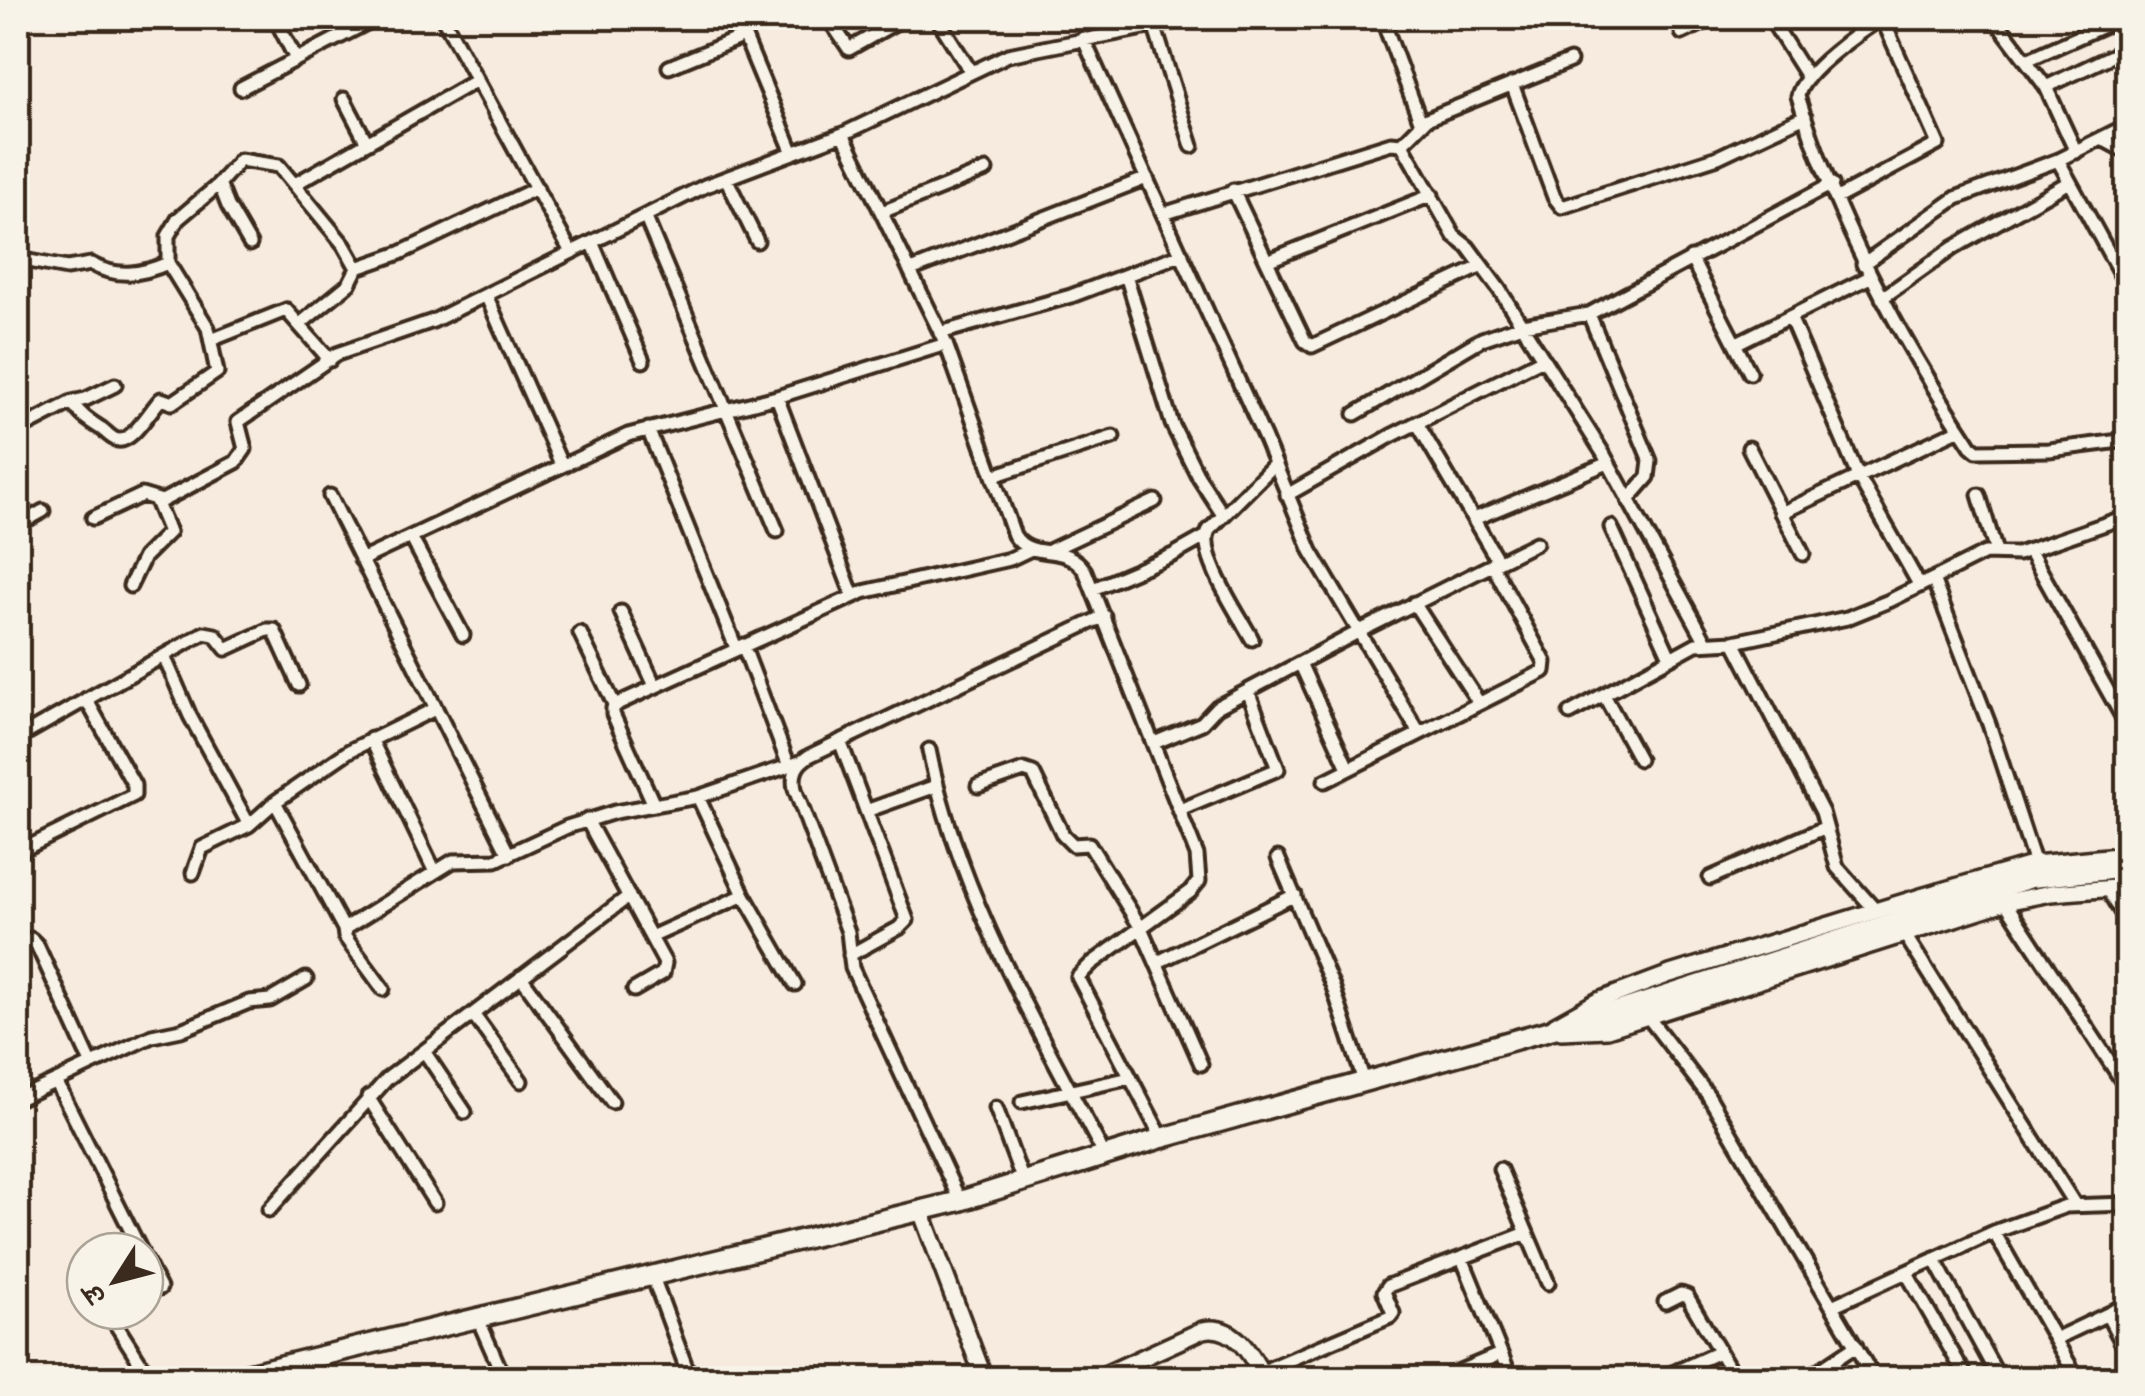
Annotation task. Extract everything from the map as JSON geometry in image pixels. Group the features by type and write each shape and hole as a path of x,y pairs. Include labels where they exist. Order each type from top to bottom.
{"main road":[{"path":"1548,1030 1577,1010 1670,974 1876,911 2035,864 2128,855"},
{"path":"230,1378 960,1201 1162,1138 1618,1011 2031,878 2128,868"},
{"path":"1548,1030 1596,1030 1648,1017 2005,902 2051,892 2128,887"},
{"path":"922,1210 984,1378"},
{"path":"1098,1378 1218,1326 1228,1330 1262,1375"}],"street":[{"path":"275,18 296,60"},
{"path":"241,88 376,18"},
{"path":"443,18 572,252"},
{"path":"738,18 793,153"},
{"path":"828,18 846,46 854,49 904,18"},
{"path":"936,18 971,72"},
{"path":"156,501 236,462 245,449 238,422 362,343 434,321 726,178 843,134 1008,55 1194,18"},
{"path":"1382,18 1421,123"},
{"path":"1682,33 1714,18"},
{"path":"1770,18 1808,78"},
{"path":"1837,198 1938,144 1882,18 1858,33 1798,90 1805,116 1832,184 1837,198 1863,264 1882,298 1971,446 1984,452 2050,450 2128,440"},
{"path":"1994,18 2046,88 2076,152"},
{"path":"2027,60 2120,18"},
{"path":"1154,25 1192,146"},
{"path":"669,67 744,36"},
{"path":"1083,38 1311,552 1419,733"},
{"path":"2046,88 2128,48"},
{"path":"1402,144 1421,123 1570,61"},
{"path":"294,184 477,80"},
{"path":"1512,84 1554,197 1562,207 1718,157 1805,116"},
{"path":"344,100 367,143"},
{"path":"1863,264 1956,198 2058,160 2128,125"},
{"path":"843,134 943,339 1014,535 1030,549 1069,554 1078,560 1093,590 1197,855 1199,881 1190,892 1090,964 1078,978 1162,1138"},
{"path":"2102,139 2128,153"},
{"path":"1163,214 1390,143 1402,144"},
{"path":"1402,144 1454,236 1482,266 1608,463 1706,642"},
{"path":"72,402 88,422 122,441 137,431 142,419 161,400 172,402 217,372 204,322 168,263 168,236 240,160 274,163 344,244 357,268"},
{"path":"2058,160 2128,288"},
{"path":"882,212 986,170"},
{"path":"726,178 757,240"},
{"path":"911,270 1147,178"},
{"path":"1882,298 1953,248 2069,182"},
{"path":"219,183 250,244"},
{"path":"1355,414 1467,347 1522,325 1589,314 1832,184"},
{"path":"300,324 348,284 357,268 400,253 537,188"},
{"path":"1233,190 1304,341 1312,346 1482,266"},
{"path":"1267,261 1432,194"},
{"path":"645,216 778,531"},
{"path":"592,242 643,361"},
{"path":"361,560 603,444 777,397 1182,254"},
{"path":"1690,258 1750,372"},
{"path":"18,265 29,261 67,268 91,264 108,273 132,274 168,263"},
{"path":"1126,275 1181,447 1223,515"},
{"path":"1735,344 1870,277"},
{"path":"486,295 561,464"},
{"path":"2128,307 2124,320 2128,342"},
{"path":"210,340 288,310 330,360"},
{"path":"1589,314 1650,461 1648,477 1628,500"},
{"path":"1790,317 1858,476 1920,586"},
{"path":"1287,495 1543,359"},
{"path":"18,430 115,385"},
{"path":"777,397 853,596"},
{"path":"1325,780 1545,668 1474,520 1417,424"},
{"path":"648,429 794,764 795,789 848,932 857,980 960,1201"},
{"path":"1781,514 1960,429"},
{"path":"992,476 1112,437"},
{"path":"1750,448 1803,554"},
{"path":"1474,520 1608,463"},
{"path":"1093,590 1205,537 1275,464"},
{"path":"94,518 142,495 156,501 169,532 144,557 130,586"},
{"path":"330,496 508,856"},
{"path":"1979,496 1996,552"},
{"path":"1048,552 1156,501"},
{"path":"18,526 43,511"},
{"path":"1570,713 1670,657 1706,642 1734,642 1847,618 1985,552 2010,555 2128,516"},
{"path":"1611,527 1670,657"},
{"path":"411,537 463,635"},
{"path":"1205,537 1209,559 1252,638"},
{"path":"1154,743 1202,723 1217,708 1248,691 1536,543"},
{"path":"615,706 853,596 1010,559 1030,549"},
{"path":"2029,550 2128,726"},
{"path":"1933,579 1989,724 2035,864"},
{"path":"1414,603 1479,704"},
{"path":"621,612 655,686"},
{"path":"344,930 453,861 487,862 508,856 567,826 698,797 794,764 1104,616"},
{"path":"18,738 204,633 215,635 226,649 271,629 300,685"},
{"path":"580,633 615,706 613,714 654,805"},
{"path":"1734,642 1816,799 1837,866 1876,911"},
{"path":"164,656 190,716 249,825"},
{"path":"1300,663 1348,768"},
{"path":"1180,810 1278,769 1248,691"},
{"path":"1604,694 1639,759"},
{"path":"18,852 134,795 134,785 86,699"},
{"path":"193,873 202,848 249,825 275,802 372,739 435,709"},
{"path":"372,739 434,870"},
{"path":"840,742 907,920 900,928 850,956"},
{"path":"929,750 936,786 986,923 1105,1156"},
{"path":"978,786 1024,770 1033,772 1063,835 1073,845 1088,844 1141,928 1201,1064"},
{"path":"866,811 936,786"},
{"path":"698,797 744,895 795,984"},
{"path":"275,802 344,930 344,937 383,989"},
{"path":"587,820 666,968 634,990"},
{"path":"1710,878 1826,827"},
{"path":"1278,858 1333,987 1364,1081"},
{"path":"2107,889 2128,923"},
{"path":"651,936 744,895"},
{"path":"1156,963 1295,895"},
{"path":"269,1210 359,1112 368,1097 630,896"},
{"path":"2005,902 2128,1090"},
{"path":"1904,935 2075,1206"},
{"path":"18,942 31,939 37,946 92,1063"},
{"path":"521,978 612,1102"},
{"path":"18,1099 152,1036 181,1030 249,1002 270,1000 306,979"},
{"path":"473,1014 521,1082"},
{"path":"1648,1017 1708,1095 1874,1378"},
{"path":"424,1051 465,1112"},
{"path":"1022,1102 1130,1078"},
{"path":"56,1081 131,1231"},
{"path":"368,1097 435,1203"},
{"path":"996,1108 1023,1181"},
{"path":"1500,1169 1548,1283"},
{"path":"1832,1306 1994,1232 2075,1206 2128,1204"},
{"path":"1994,1232 2077,1378"},
{"path":"1262,1375 1390,1318 1393,1314 1384,1296 1385,1288 1527,1233"},
{"path":"1462,1258 1511,1378"},
{"path":"1934,1259 1999,1378"},
{"path":"1906,1272 1967,1378"},
{"path":"653,1277 690,1378"},
{"path":"1665,1302 1681,1294 1687,1296 1734,1378"},
{"path":"2054,1339 2128,1302"},
{"path":"2112,1312 2109,1318 2128,1354"},
{"path":"478,1319 504,1378"},
{"path":"120,1331 150,1378"},
{"path":"1808,1378 1856,1346"},
{"path":"1662,1378 1719,1352"},
{"path":"1443,1378 1500,1354"}]}
